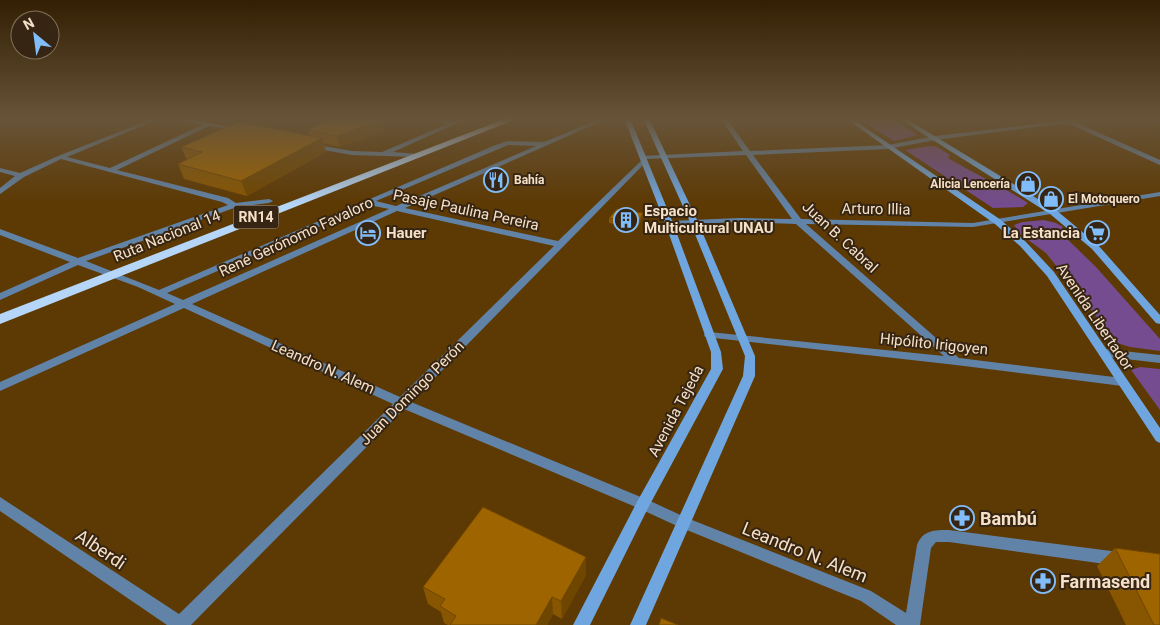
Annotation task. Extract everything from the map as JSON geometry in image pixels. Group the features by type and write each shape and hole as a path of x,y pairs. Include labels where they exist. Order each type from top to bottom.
{"highway":[{"name":"Ruta Nacional 14","path":"0,319 438,147"}],"main road":[{"name":"Avenida Tejeda","path":"581,625 643,504 698,408 717,369 716,352 669,223 638,147"},
{"path":"638,625 682,522 750,376 750,356 694,222 660,147"},
{"name":"Avenida Libertador","path":"890,147 998,222 1051,274 1160,438"},
{"path":"949,147 1053,212 1095,247 1160,321"}],"street":[{"path":"0,192 21,175 85,147"},
{"path":"111,170 160,147"},
{"path":"316,147 352,156 381,154 417,155"},
{"path":"381,154 396,147"},
{"path":"159,293 495,147"},
{"name":"René Gerónomo Favaloro","path":"0,387 536,147"},
{"name":"Juan B. Cabral","path":"745,147 797,220 956,360"},
{"path":"643,159 664,156 865,147"},
{"path":"1125,147 1160,163"},
{"path":"60,157 225,200 256,218"},
{"name":"Juan Domingo Perón","path":"181,625 643,159"},
{"path":"0,170 21,175"},
{"name":"Arturo Illia","path":"669,223 797,220 973,225 1160,194"},
{"path":"0,297 79,261 235,205 270,201"},
{"name":"Pasaje Paulina Pereira","path":"368,202 560,244"},
{"name":"Leandro N. Alem","path":"0,232 159,293 402,403 682,522 866,596 911,625"},
{"name":"Hipólito Irigoyen","path":"709,335 956,360 1122,382"},
{"path":"1104,353 1160,359"},
{"name":"Alberdi","path":"0,503 181,625"},
{"path":"911,625 924,545 932,536 949,536 1131,560"}],"shaded area":[{"path":"937,147 950,155 948,158 1028,203 1023,207 993,208 905,150"},
{"path":"1044,220 1063,227 1060,232 1096,267 1160,339 1160,351 1130,347 1117,343 1046,253 1020,234 1014,225 1022,222"},
{"path":"1140,367 1160,369 1160,410 1131,370"}],"building":[{"path":"182,147 305,147 241,181 178,164 202,152"},
{"path":"617,209 643,213 638,224 609,218"},
{"path":"483,507 586,557 561,601 552,597 536,625 450,625 456,616 440,606 445,599 423,587"},
{"path":"1115,548 1160,554 1160,625 1154,625"},
{"path":"661,618 678,625 659,625"}],"place":[{"name":"Bahía","path":"496,180"},
{"name":"Alicia Lencería","path":"1028,184"},
{"name":"El Motoquero","path":"1051,199"},
{"name":"Espacio Multicultural UNAU","path":"626,220"},
{"name":"Hauer","path":"368,233"},
{"name":"La Estancia","path":"1097,233"},
{"name":"Bambú","path":"962,518"},
{"name":"Farmasend","path":"1043,581"}]}
